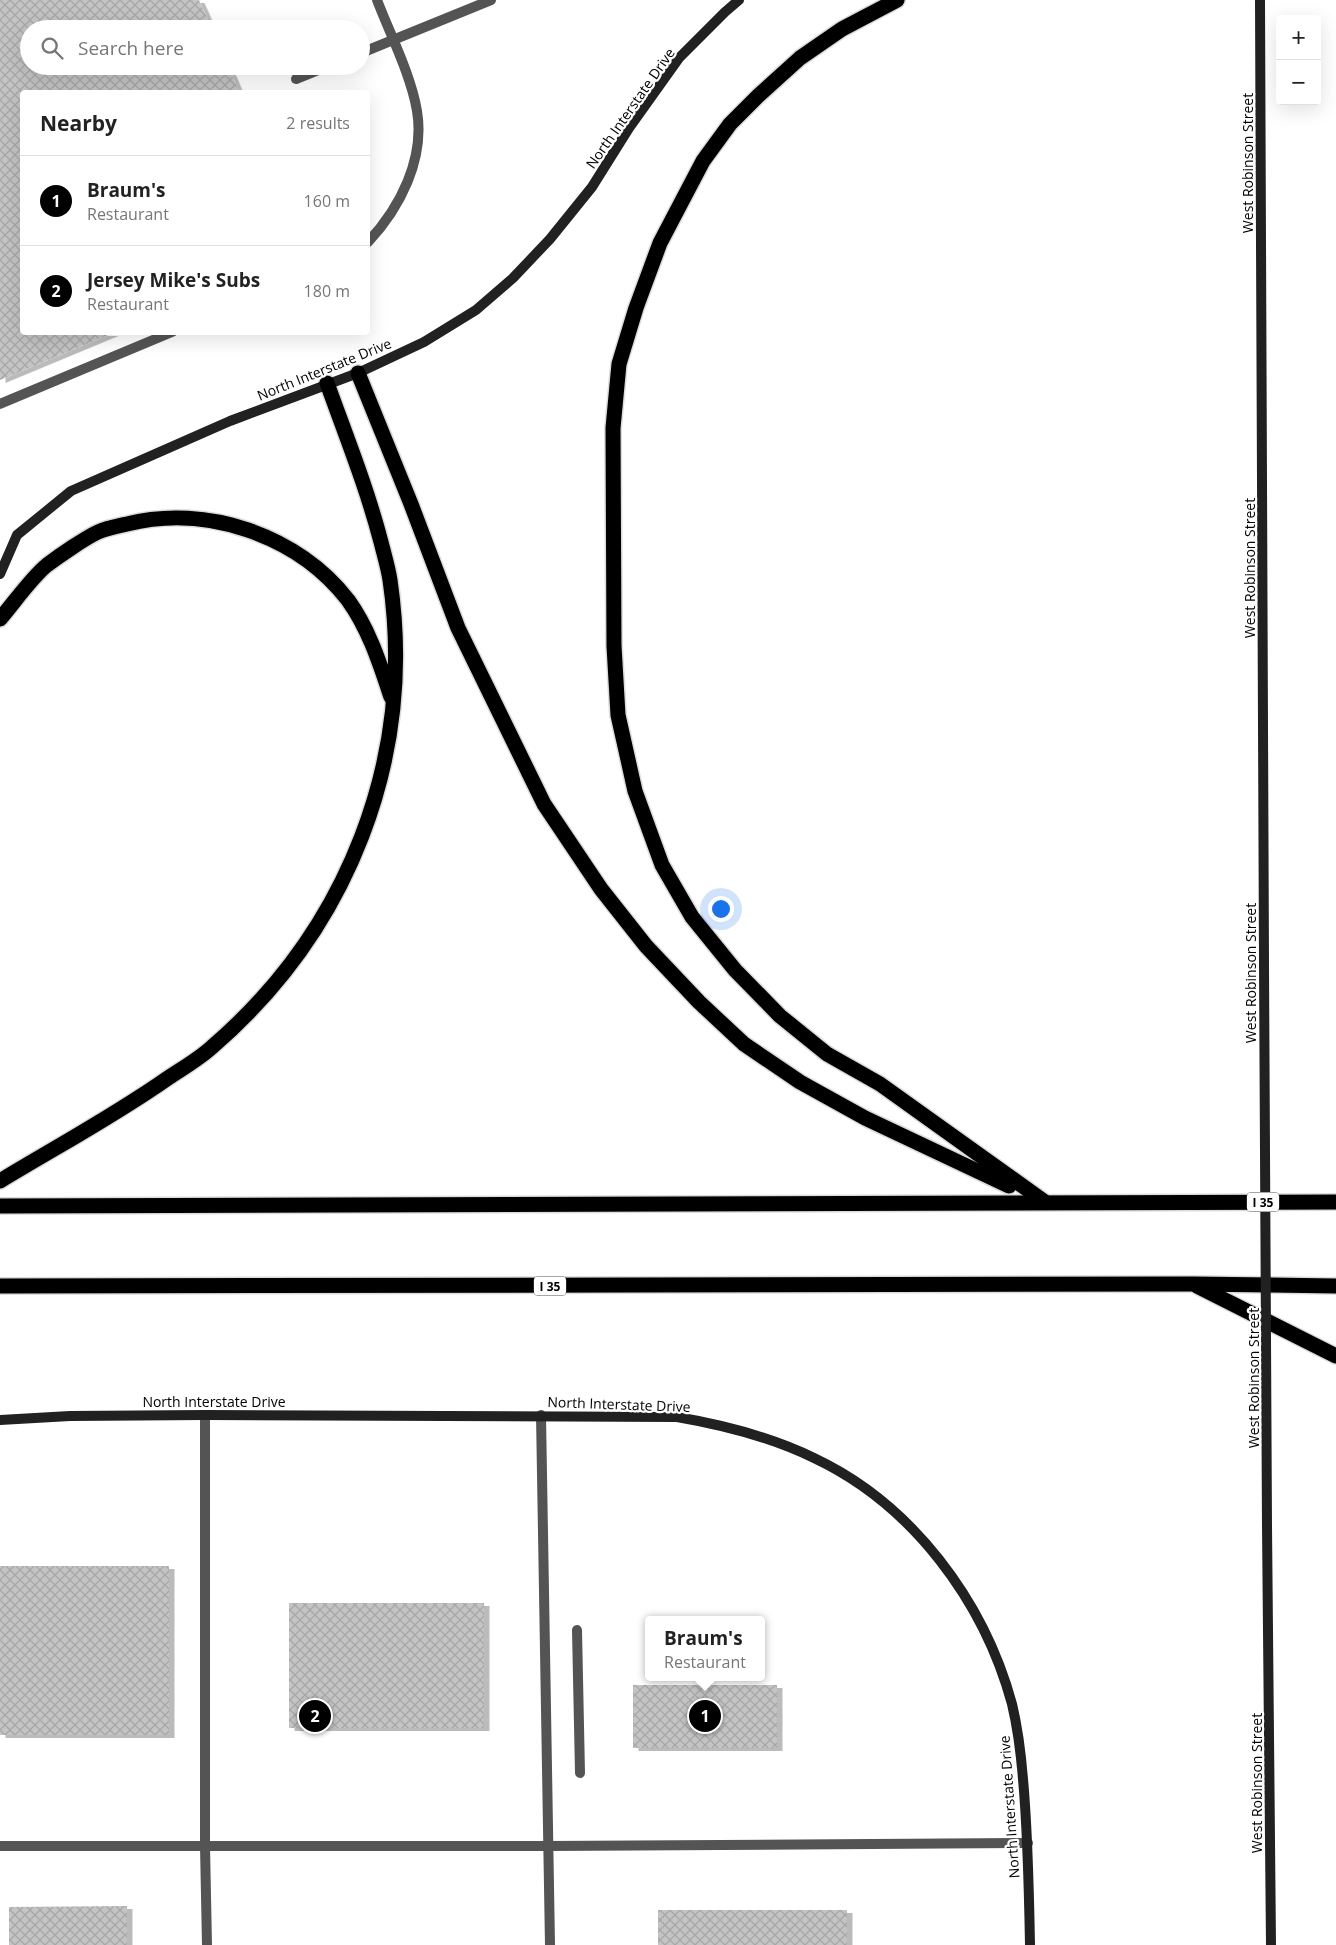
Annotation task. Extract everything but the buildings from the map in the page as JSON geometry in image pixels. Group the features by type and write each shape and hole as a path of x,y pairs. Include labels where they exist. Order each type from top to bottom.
{"highway":[{"path":"897,0 842,29 800,58 730,124 703,161 660,243 636,308 619,364 613,428 614,646 618,715 635,791 662,864 692,917 735,970 780,1016 827,1054 880,1084 1045,1202"},
{"path":"358,373 411,504 458,628 540,795 601,889 646,946 699,1002 744,1044 800,1082 865,1118 1045,1202"},
{"path":"0,1181 141,1097 211,1048 263,998 315,930 344,878 377,795 394,707 396,640 390,578 372,505 327,384"},
{"path":"0,620 46,566 99,531 150,518 191,518 238,527 275,540 313,564 348,600 373,645 394,707"},
{"name":"I 35","path":"0,1206 1336,1202"},
{"path":"1193,1284 1336,1356"},
{"name":"I 35","path":"0,1286 1193,1284 1336,1286"}],"main road":[{"name":"North Interstate Drive","path":"0,574 17,534 71,491 230,421 358,373 424,342 476,310 513,278 550,239 592,187 679,58 739,0"},
{"name":"West Robinson Street","path":"1260,0 1267,1526 1271,1945"},
{"name":"North Interstate Drive","path":"0,1420 70,1416 205,1415 677,1417 720,1424 815,1458 856,1482 890,1508 925,1541 959,1585 981,1624 998,1661 1012,1704 1019,1741 1028,1842 1030,1945"}],"lane":[{"path":"370,239 396,206 410,175 417,146 417,112 406,73 377,0"},
{"path":"370,49 491,0"},
{"path":"296,80 307,75"},
{"path":"0,404 165,335"},
{"path":"205,1415 205,1846 207,1945"},
{"path":"541,1415 550,1945"},
{"path":"577,1630 580,1773"},
{"path":"0,1846 548,1846 1028,1842"}],"place":[{"name":"Jersey Mike's Subs","path":"315,1716"},
{"name":"Braum's","path":"705,1716"}]}
